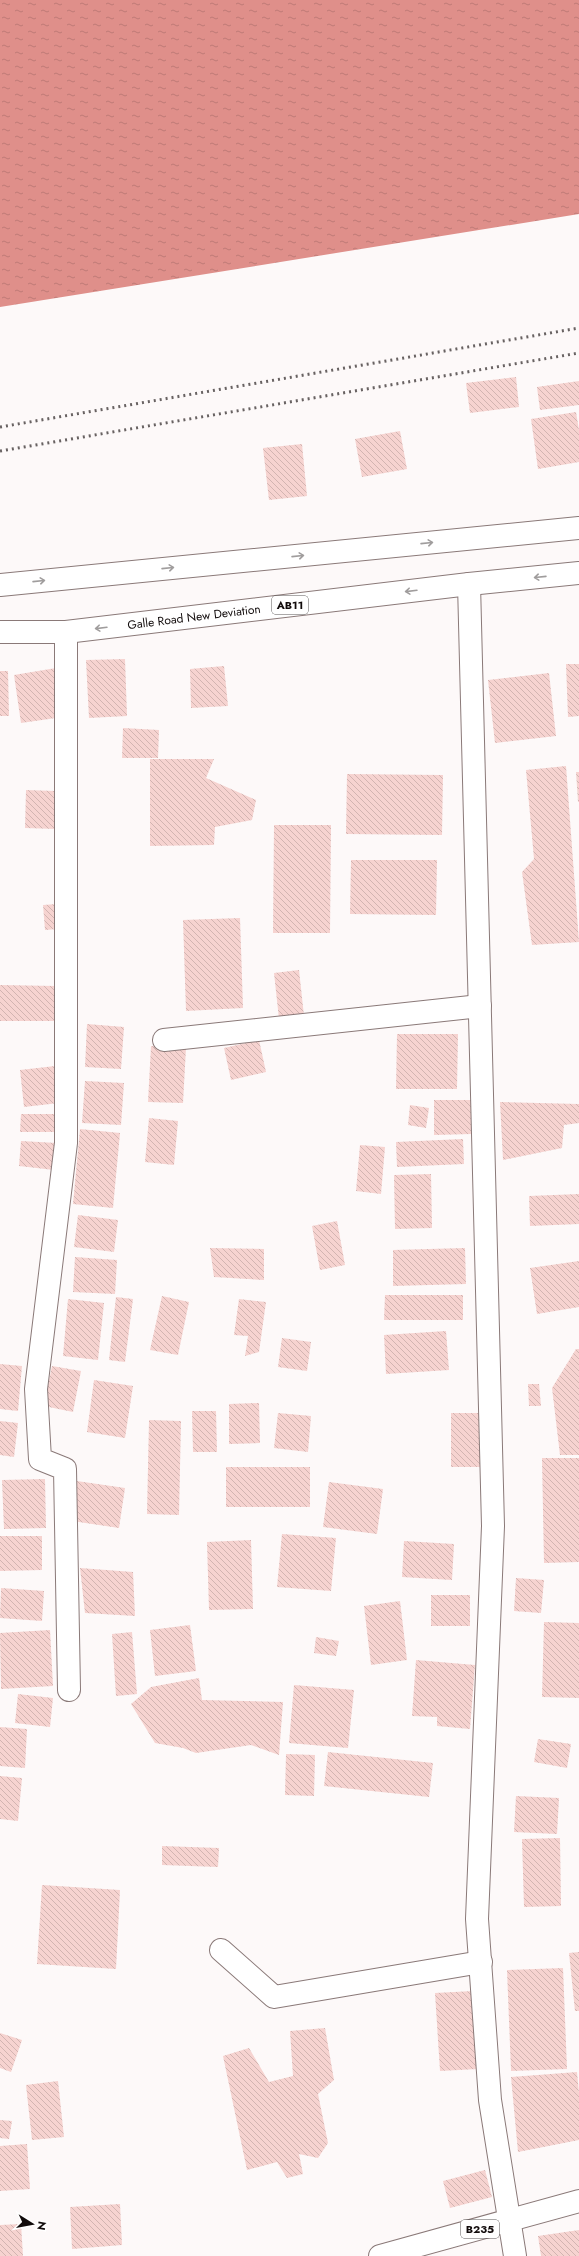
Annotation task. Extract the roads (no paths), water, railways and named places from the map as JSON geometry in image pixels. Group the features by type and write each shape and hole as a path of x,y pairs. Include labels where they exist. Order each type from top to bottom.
{"street":[{"path":"0,585 579,528"},
{"name":"Galle Road New Deviation","path":"0,632 66,632 469,584 579,573"},
{"path":"469,584 493,1526 477,1919 490,2100 511,2221 515,2256"},
{"path":"66,632 66,1143 36,1389 40,1460 65,1470 69,1690"},
{"path":"164,1040 480,1006"},
{"path":"221,1950 274,1997 481,1962"},
{"name":"B235","path":"380,2256 579,2201"}],"water":[{"path":"0,0 579,0 579,214 0,307"}],"railway":[{"path":"0,427 579,328"},
{"path":"0,451 579,353"}]}
